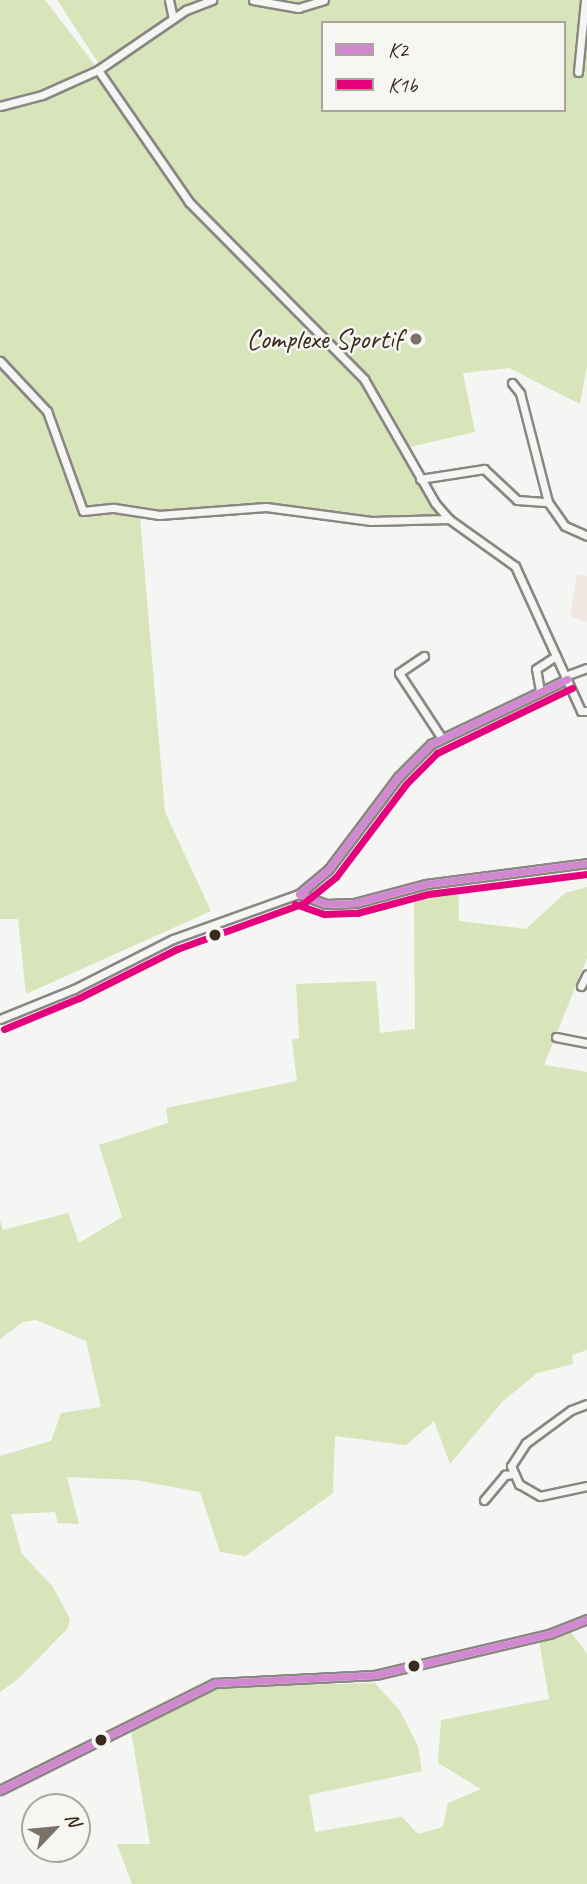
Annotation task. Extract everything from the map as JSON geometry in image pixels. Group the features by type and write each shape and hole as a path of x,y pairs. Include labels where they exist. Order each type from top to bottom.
{"street":[{"path":"169,0 173,19"},
{"path":"0,106 42,95 98,70 173,19 212,0"},
{"path":"253,0 298,8 324,0"},
{"path":"578,72 585,0"},
{"path":"98,70 189,202 376,396 420,479 449,519 515,566 581,711 587,711"},
{"path":"0,361 47,411 83,511 114,508 159,515 266,507 371,521 449,519"},
{"path":"512,383 520,393 548,502 557,519 587,536"},
{"path":"420,479 484,469 517,500 548,502"},
{"path":"424,656 398,673 441,737"},
{"path":"540,691 536,669 556,656"},
{"path":"0,1019 74,989 173,939 299,894 328,870 398,777 441,737 587,668"},
{"path":"299,894 311,901 339,905 426,884 587,863"},
{"path":"581,986 587,974"},
{"path":"556,1037 587,1043"},
{"path":"587,1404 571,1410 526,1443 514,1457 513,1474 528,1493 540,1496 587,1486"},
{"path":"484,1500 505,1475 513,1474"},
{"path":"0,1790 215,1683 374,1675 550,1634 587,1619"}],"shaded area":[{"path":"577,574 587,576 587,622 570,616"}],"green space":[{"path":"0,0 45,0 98,69 99,64 57,0 587,0 587,366 580,404 509,368 463,373 475,432 405,448 366,373 291,304 369,394 449,526 358,524 273,511 140,517 165,812 211,911 26,994 18,919 0,919"},
{"path":"458,887 459,921 526,929 565,893 587,887 587,958 544,1065 587,1072 587,1350 572,1355 573,1364 537,1373 502,1402 450,1464 434,1421 406,1445 335,1436 333,1493 245,1556 220,1552 200,1492 136,1480 67,1477 79,1524 58,1523 55,1512 11,1514 22,1554 53,1587 70,1619 67,1629 18,1679 0,1692 0,1456 51,1441 61,1413 101,1407 86,1341 36,1320 23,1322 0,1339 0,1220 3,1230 68,1213 79,1243 122,1217 99,1145 168,1123 166,1108 297,1081 292,1040 299,1038 296,984 376,981 380,1033 415,1029 414,892"},
{"path":"571,1632 587,1654 587,1884 132,1884 117,1844 150,1844 131,1731 219,1687 375,1683 400,1711 418,1746 422,1771 309,1795 315,1832 402,1817 418,1834 443,1827 448,1803 481,1789 438,1763 441,1720 549,1699 539,1640"}],"transit line":[{"name":"K2","path":"299,894 328,870 398,777 431,744 567,679"},
{"name":"K1b","path":"4,1029 79,998 177,949 304,903 336,877 406,784 437,753 572,688"},
{"name":"K2","path":"299,894 326,904 355,903 426,884 587,863"},
{"name":"K1b","path":"295,904 324,914 357,913 428,894 587,874"},
{"name":"K2","path":"0,1790 215,1683 375,1675 549,1634 587,1619"}],"place":[{"name":"Complexe Sportif","path":"416,339"}]}
